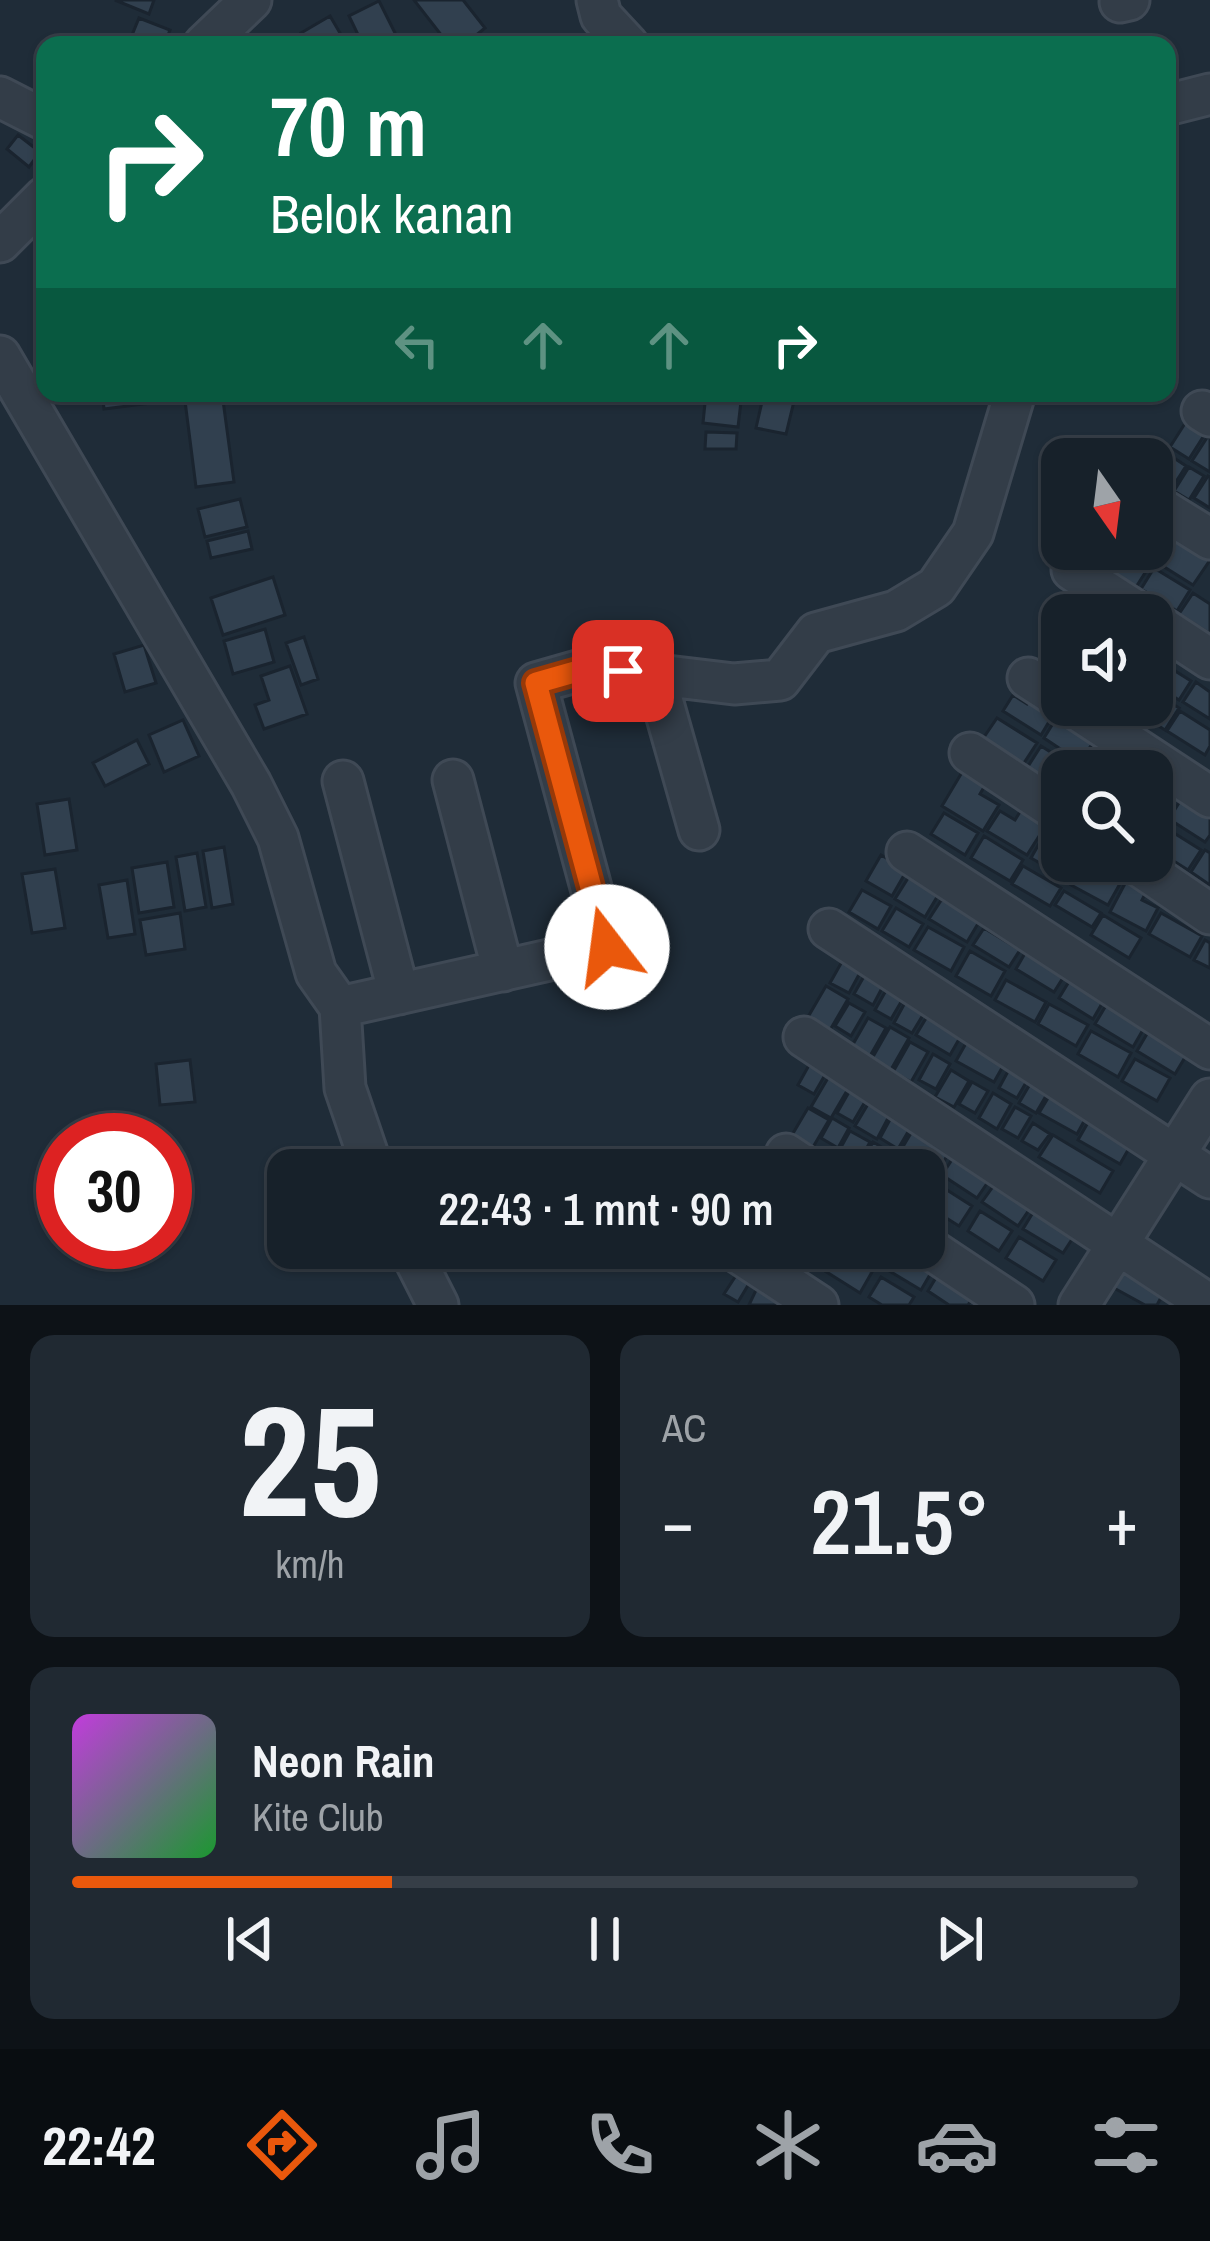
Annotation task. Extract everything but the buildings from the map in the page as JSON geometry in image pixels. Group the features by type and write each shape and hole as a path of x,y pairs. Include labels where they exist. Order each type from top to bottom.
{"street":[{"path":"213,36 251,0"},
{"path":"608,5 624,36"},
{"path":"1176,103 1210,94"},
{"path":"0,97 36,115"},
{"path":"0,242 36,206"},
{"path":"0,356 278,838 316,973 340,1006 345,1088 367,1149"},
{"path":"340,1006 607,947 536,683 592,667 734,684 780,680 816,633 896,611 936,586 974,533 1012,402"},
{"path":"1173,516 1210,538"},
{"path":"1072,570 1109,594"},
{"path":"1173,635 1210,658"},
{"path":"655,675 699,830"},
{"path":"1028,678 1041,686"},
{"path":"1102,726 1210,797"},
{"path":"970,753 1041,800"},
{"path":"453,780 503,970"},
{"path":"343,782 400,994"},
{"path":"907,852 1210,1049"},
{"path":"1163,882 1210,914"},
{"path":"829,929 1210,1178"},
{"path":"804,1037 1210,1304"},
{"path":"1079,1305 1210,1099"},
{"path":"945,1259 1014,1305"},
{"path":"420,1269 438,1305"},
{"path":"762,1269 818,1305"}],"route":[{"path":"607,947 536,683 592,667 623,671"}]}
